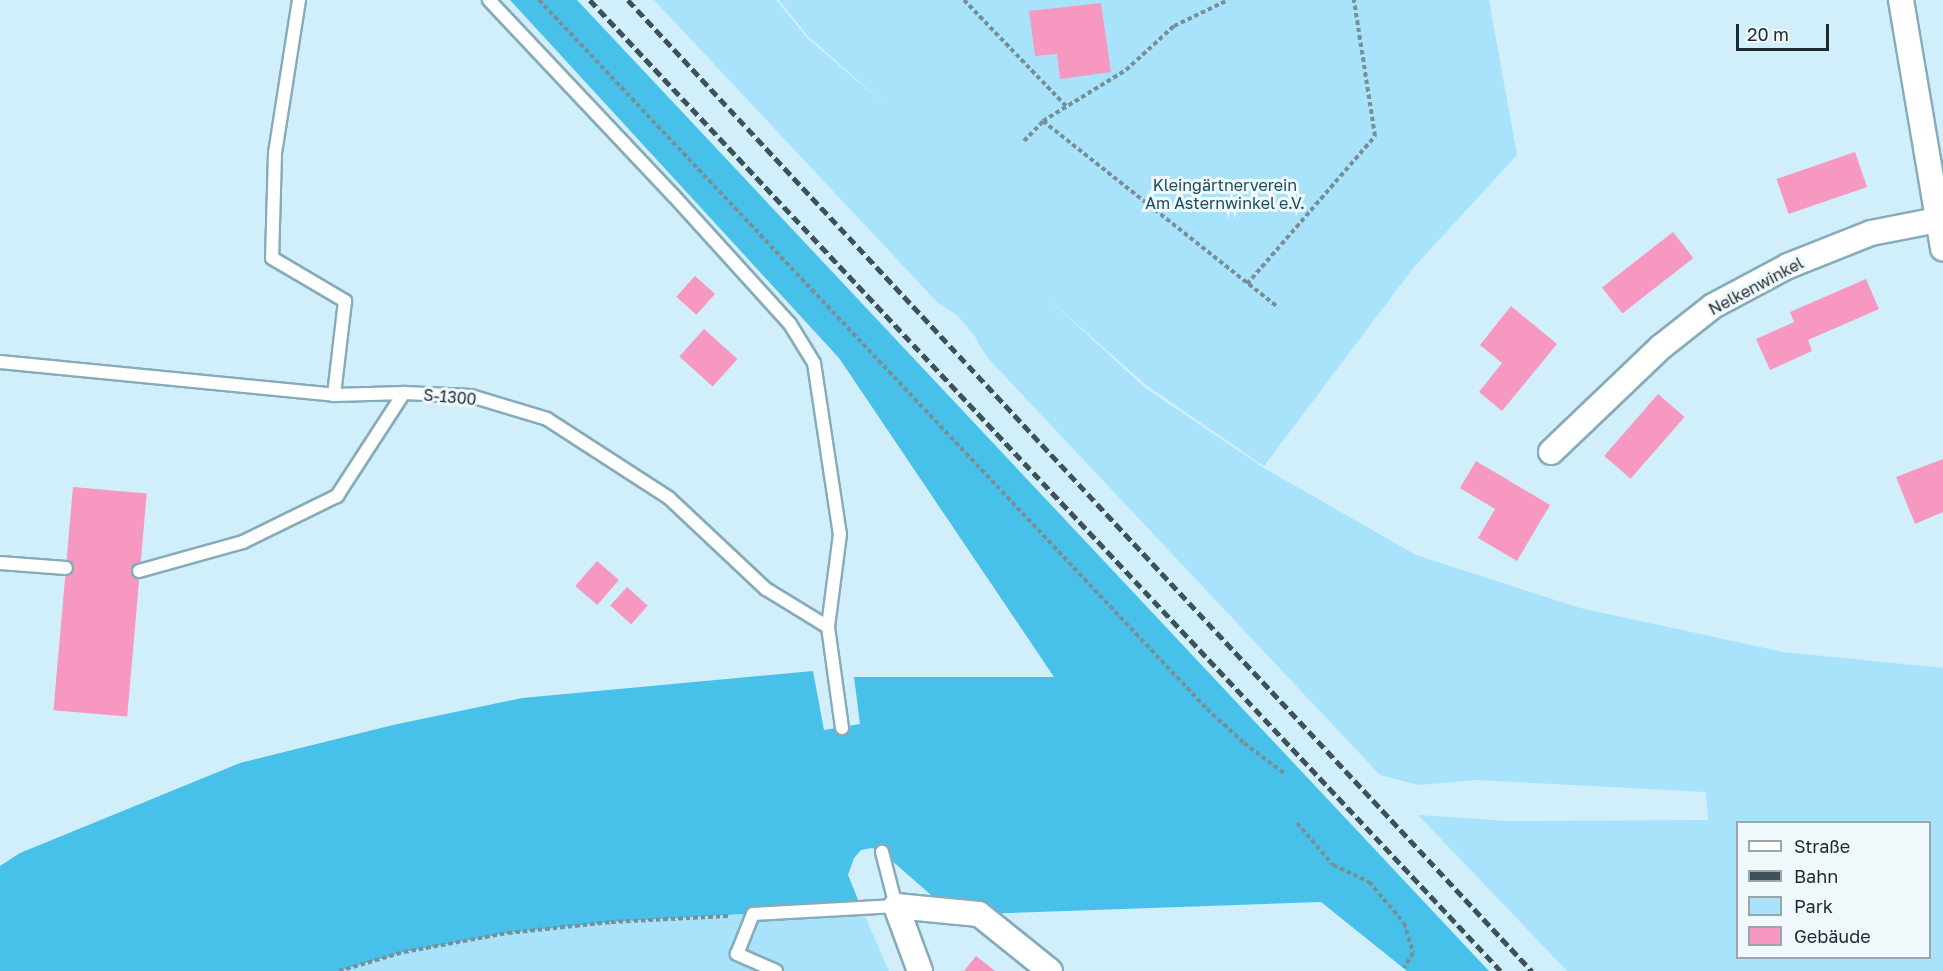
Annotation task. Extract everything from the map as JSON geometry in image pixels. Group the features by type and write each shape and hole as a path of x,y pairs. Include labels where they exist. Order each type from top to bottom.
{"street":[{"path":"1901,0 1943,248"},
{"name":"Nelkenwinkel","path":"1551,452 1661,347 1713,306 1788,266 1871,233 1937,220"},
{"path":"920,971 896,906 979,914 1050,971"}],"lane":[{"path":"299,0 275,153 272,258 345,301 334,395"},
{"path":"489,0 673,195 790,324 814,363 840,534 828,627 842,728"},
{"name":"S-1300","path":"0,362 334,395 404,393 471,396 547,419 669,498 766,589 828,627"},
{"path":"139,572 243,542 337,496 404,393"},
{"path":"0,563 66,568"},
{"path":"776,971 737,954 753,914 896,906 882,852"}],"path":[{"path":"539,0 1207,709 1244,743 1285,774"},
{"path":"964,0 1068,108"},
{"path":"1024,141 1043,121 1068,108 1126,70 1174,26 1228,0"},
{"path":"1247,284 1375,136 1354,0"},
{"path":"1043,121 1278,307"},
{"path":"1297,823 1333,865 1369,882 1404,923 1413,953 1404,968"},
{"path":"339,971 404,952 508,933 611,922 753,914"}],"green space":[{"name":"Kleingärtnerverein Am Asternwinkel e.V.","path":"654,0 776,0 807,38 890,109 808,36 779,0 1489,0 1517,155 1414,267 1264,466 1146,385 1043,294 1144,387 1264,468 1416,555 1580,608 1783,652 1943,668 1943,971 1567,971 1418,815 1508,821 1708,820 1706,792 1477,780 1419,785 1380,775 986,356 974,335 957,315 938,303"},
{"path":"861,907 889,971 339,971 404,952 508,933 611,922"}],"shaded area":[{"path":"510,0 577,0 1489,971 1407,971 1321,902 979,914 939,902 882,852 872,848 861,850 854,858 848,875 861,907 611,922 508,933 404,952 339,971 0,971 0,866 20,853 240,763 393,725 522,698 813,671 824,730 860,724 854,677 1054,677 839,358"}],"building":[{"path":"1101,3 1111,72 1060,79 1057,54 1035,56 1029,11"},
{"path":"1855,152 1867,187 1789,214 1777,179"},
{"path":"1673,232 1693,258 1622,313 1602,287"},
{"path":"695,276 715,294 696,315 676,297"},
{"path":"1866,279 1879,309 1808,340 1812,351 1770,370 1756,339 1794,322 1790,312"},
{"path":"1511,306 1557,344 1502,411 1479,392 1502,363 1480,345"},
{"path":"704,329 737,359 713,387 679,356"},
{"path":"1658,394 1684,417 1631,479 1604,456"},
{"path":"1943,459 1943,512 1915,524 1896,477"},
{"path":"1476,461 1550,505 1517,561 1478,538 1495,509 1460,488"},
{"path":"73,487 147,493 127,717 53,710"},
{"path":"597,561 619,580 597,605 575,586"},
{"path":"627,587 648,606 631,624 610,606"},
{"path":"976,956 995,971 964,971"}],"railway":[{"path":"590,0 1501,971"},
{"path":"628,0 1532,971"}]}
